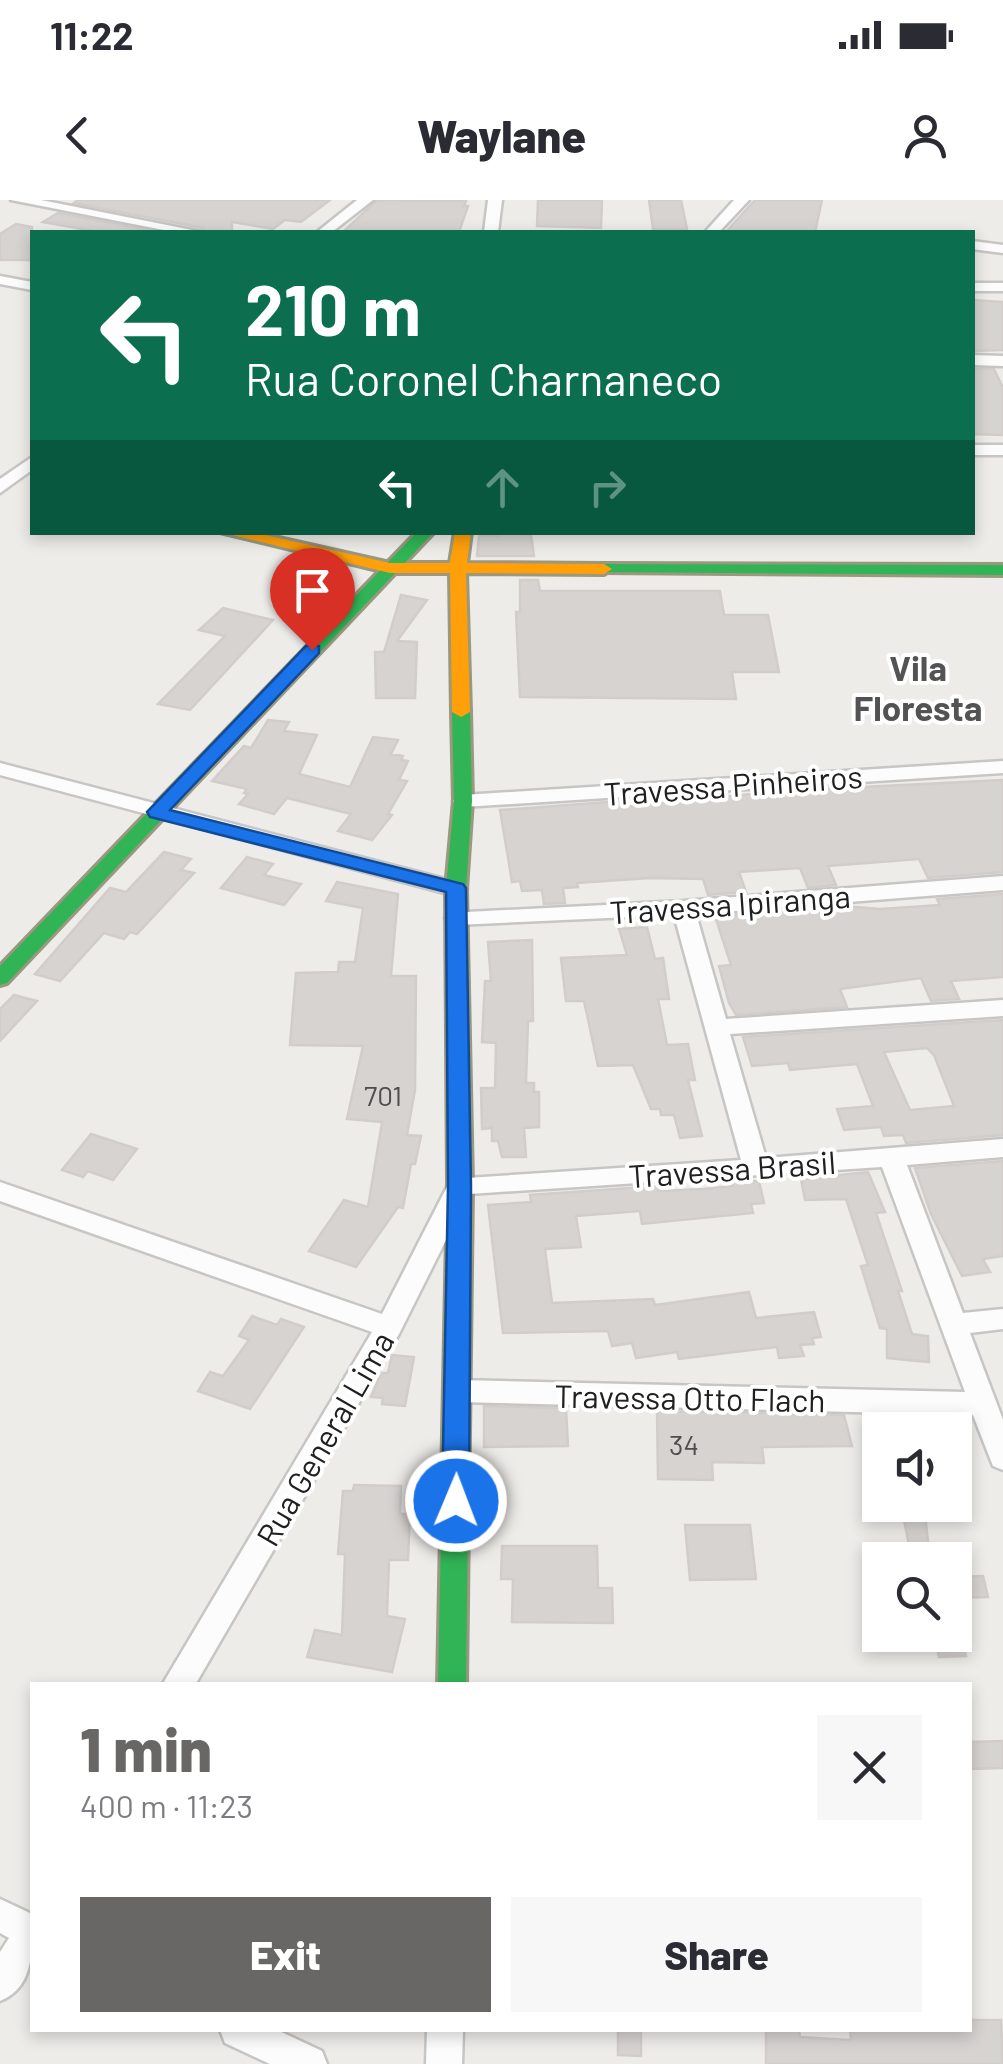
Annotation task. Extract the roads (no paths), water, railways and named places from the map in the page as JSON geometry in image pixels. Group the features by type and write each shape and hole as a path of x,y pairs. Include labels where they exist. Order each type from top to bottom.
{"street":[{"path":"18,200 184,230"},
{"path":"327,230 366,200"},
{"path":"491,230 495,200"},
{"path":"714,230 742,200"},
{"path":"975,245 1003,249"},
{"path":"0,280 30,286"},
{"path":"975,287 1003,287"},
{"path":"975,360 1003,361"},
{"path":"975,450 1003,450"},
{"path":"2,485 30,464"},
{"path":"2,485 30,490"},
{"path":"242,535 390,568 1003,570"},
{"path":"0,978 423,535"},
{"path":"452,1682 460,1186 456,888 463,801 458,568 463,535"},
{"name":"Travessa Pinheiros","path":"463,801 1003,767"},
{"path":"0,768 456,888"},
{"name":"Travessa Ipiranga","path":"456,918 683,908 1003,883"},
{"path":"683,908 756,1168"},
{"path":"718,1027 1003,1008"},
{"name":"Travessa Brasil","path":"460,1186 1003,1148"},
{"path":"891,1157 1003,1458"},
{"name":"Rua General Lima","path":"180,1682 389,1326 460,1186"},
{"path":"0,1191 389,1326"},
{"path":"954,1324 1003,1318"},
{"name":"Travessa Otto Flach","path":"458,1391 982,1404"},
{"path":"0,1916 30,1930"},
{"path":"0,1984 30,1934"},
{"path":"242,2032 308,2064"},
{"path":"444,2064 445,2032"}],"district":[{"name":"Vila Floresta","path":"918,687"}]}
